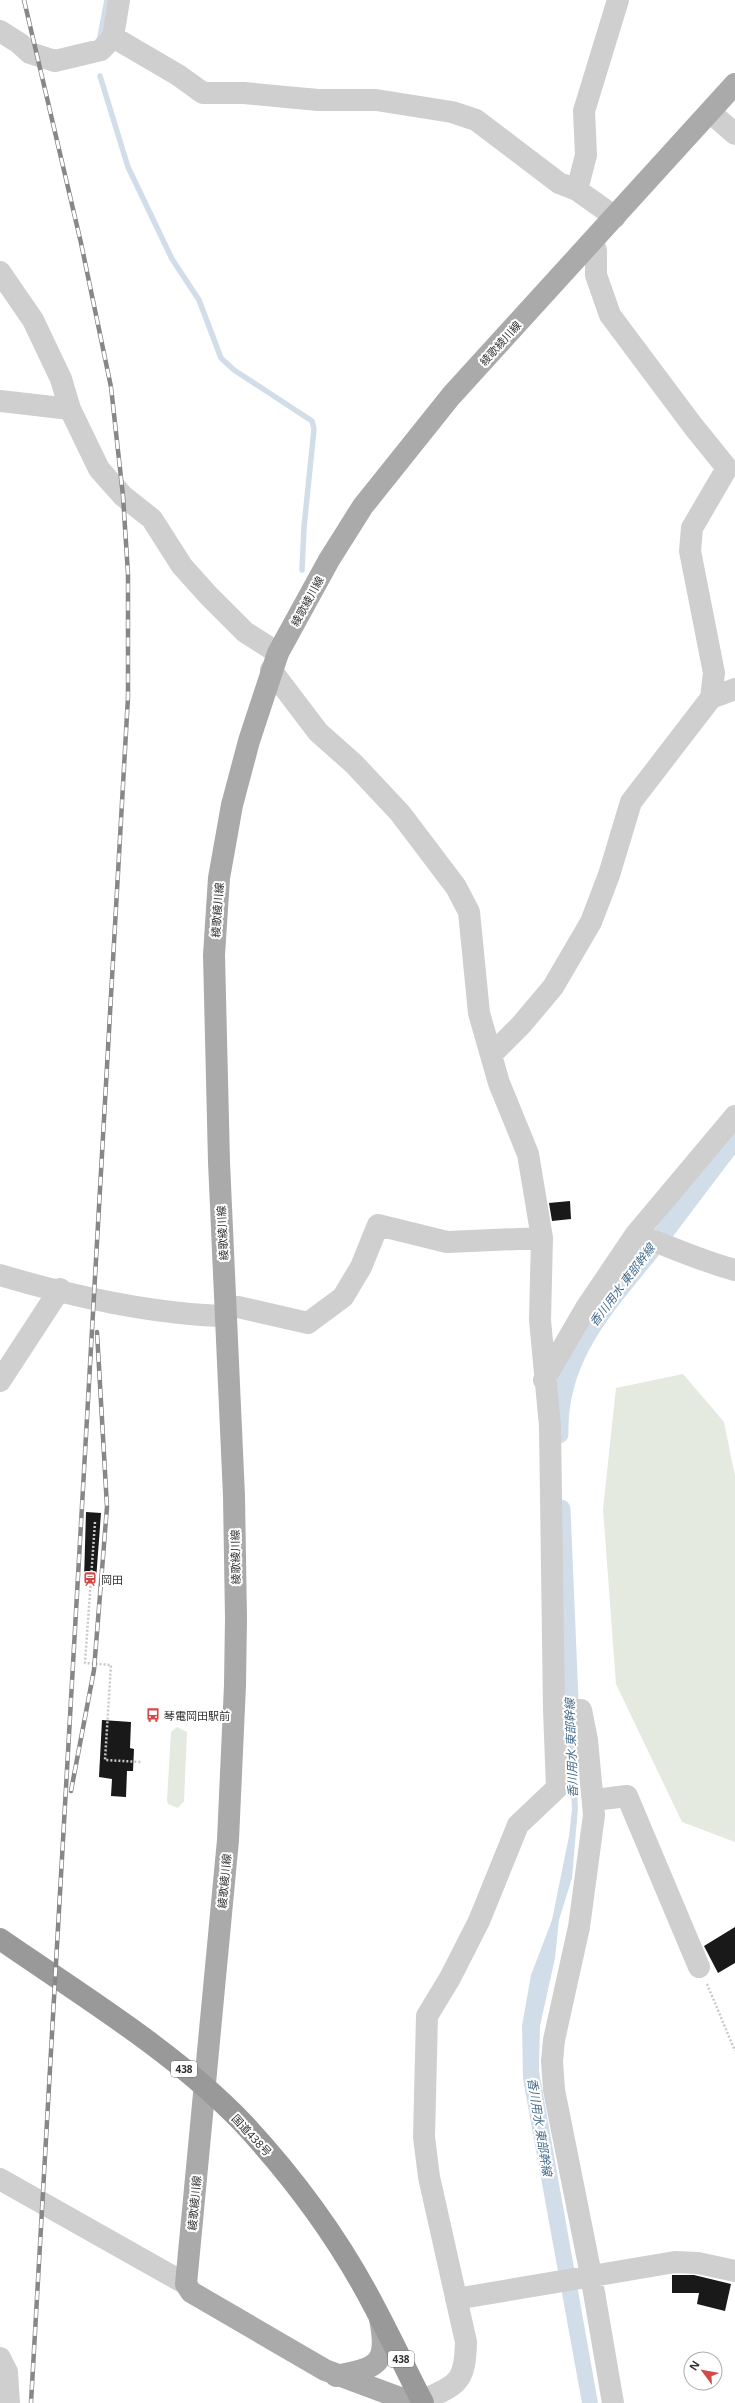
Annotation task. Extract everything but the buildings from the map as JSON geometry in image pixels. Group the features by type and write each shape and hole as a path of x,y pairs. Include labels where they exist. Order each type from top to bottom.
{"highway":[{"name":"国道438号","path":"0,1939 157,2049 212,2094 242,2123 274,2159 332,2237 380,2317 423,2402"}],"main road":[{"name":"綾歌綾川線","path":"186,2284 228,1840 235,1693 236,1618 234,1496 215,1046 214,955 219,878 232,806 249,741 275,662 329,560 363,506 451,396 735,84"},
{"path":"186,2284 191,2292 336,2376 410,2402 423,2402"},
{"path":"336,2376 362,2370 376,2363 382,2354 384,2342 380,2317"}],"street":[{"path":"0,31 19,42 30,53 55,60 101,50 113,37 120,0"},
{"path":"577,190 586,155 584,111 618,0"},
{"path":"113,37 178,75 203,93 244,93 318,100 376,100 452,112 476,120 559,183 577,190 615,217"},
{"path":"710,112 735,134"},
{"path":"491,1055 521,1025 553,987 591,922 609,875 631,802 710,698 714,673 690,551 692,528 727,468 692,426 610,315 596,275 596,251 593,241"},
{"path":"0,272 33,320 61,379 70,409 99,469 123,496 152,519 182,566 208,595 275,662 318,732 354,764 400,814 456,887 469,912 479,1013 499,1083 528,1154 542,1238 540,1320 544,1380 550,1426 565,1710 557,1788 518,1826 479,1921 450,1978 427,2016 424,2137 429,2177 466,2342 465,2367 459,2379 448,2389 423,2402"},
{"path":"0,401 70,409"},
{"path":"710,698 735,689"},
{"path":"544,1380 586,1308 636,1234 735,1116"},
{"path":"0,1275 152,1308 226,1312 238,1308 308,1323 344,1297 361,1267 378,1225 447,1242 542,1238"},
{"path":"636,1234 676,1248 711,1263 735,1270"},
{"path":"0,1381 60,1289"},
{"path":"565,1710 581,1710 594,1800 591,1851 579,1927 554,2040 552,2061 554,2090 586,2276 613,2403"},
{"path":"594,1800 627,1796 699,1967"},
{"path":"0,2179 186,2284"},
{"path":"456,2299 522,2289 554,2281 675,2262 698,2263 735,2271"},
{"path":"0,2358 7,2372 9,2403"}],"path":[{"path":"95,1522 85,1663 111,1665 105,1760 142,1762"},
{"path":"699,1967 735,2051"}],"shaded area":[{"path":"683,1374 724,1422 735,1476 735,1842 682,1822 616,1684 603,1509 616,1388"},
{"path":"177,1727 187,1732 184,1801 178,1808 168,1804 167,1800 171,1732"}],"water":[{"path":"573,1722 578,1808 572,1878 559,1920 555,1958 540,2026 539,2071 598,2403 582,2403 523,2079 522,2026 531,1975 552,1920 569,1836 572,1809 567,1724"}],"waterway":[{"path":"99,42 107,0"},
{"path":"100,76 128,167 172,259 199,300 221,358 234,370 312,421 314,429 304,527 302,570"},
{"name":"香川用水 東部幹線","path":"559,1434 561,1405 567,1379 576,1355 588,1332 603,1310 654,1246 735,1139"},
{"name":"香川用水 東部幹線","path":"561,1509 571,1748"}],"railway":[{"path":"24,0 81,243 111,387 123,496 128,574 128,697 31,2403"},
{"path":"71,1791 94,1670 107,1507 97,1332"}],"place":[{"name":"岡田","path":"90,1579"},
{"name":"琴電岡田駅前","path":"153,1715"}]}
